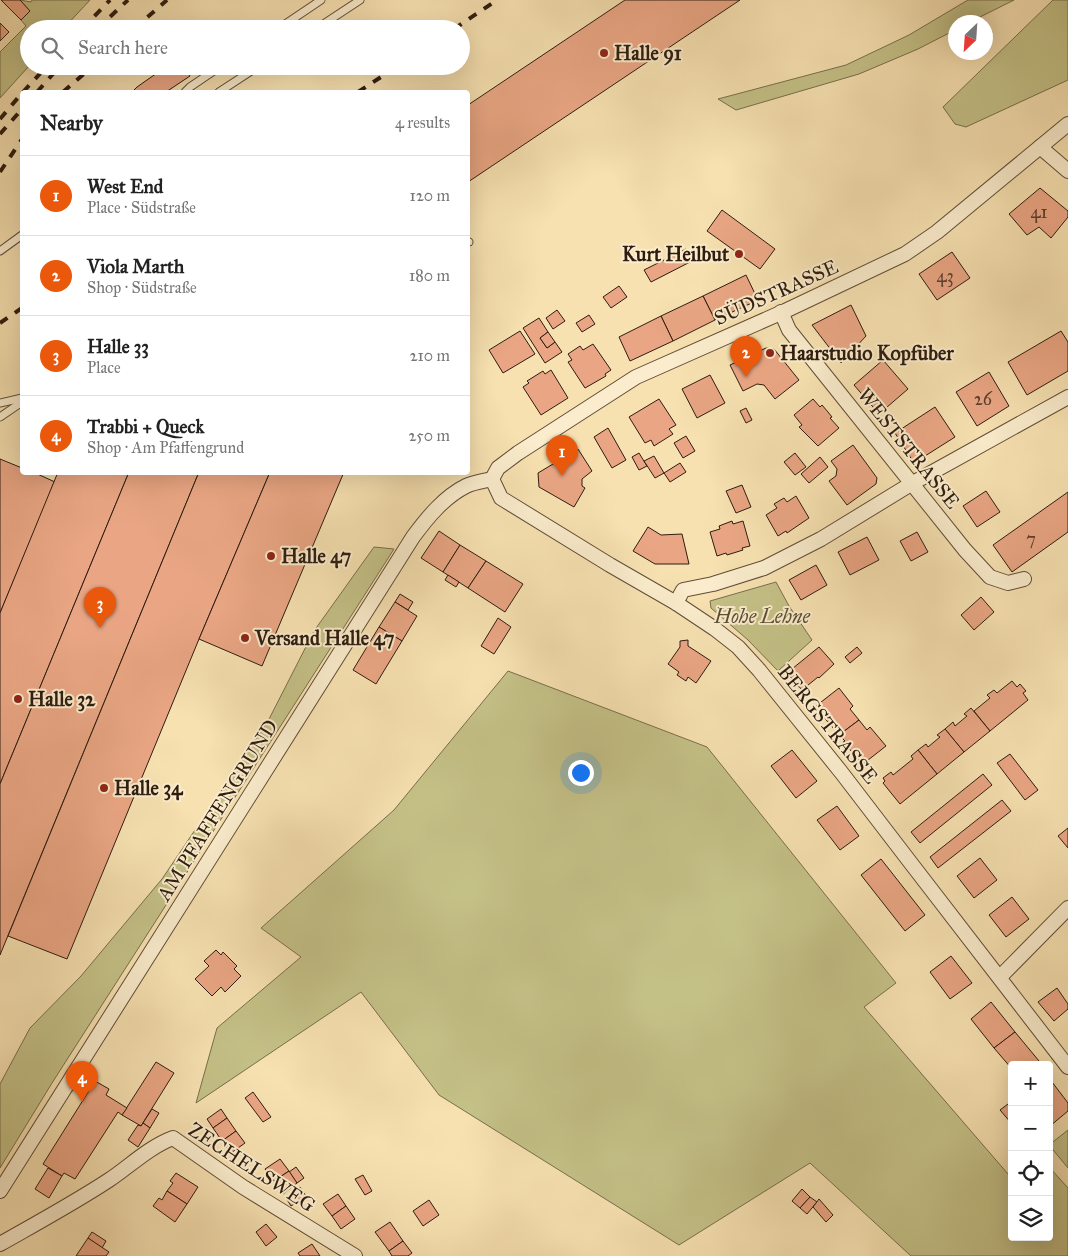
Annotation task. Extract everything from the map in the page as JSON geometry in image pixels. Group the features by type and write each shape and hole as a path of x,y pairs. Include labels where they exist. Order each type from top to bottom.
{"street":[{"name":"SÜDSTRASSE","path":"492,479 498,468 518,453 636,377 904,254 937,232 1068,124"},
{"path":"1040,147 1068,171"},
{"name":"WESTSTRASSE","path":"781,312 790,331 965,550 990,577 1008,583 1024,579"},
{"path":"676,603 683,590 714,584 764,568 821,539 911,484 1068,397"},
{"name":"BERGSTRASSE","path":"492,479 501,498 676,603 738,647 759,670 841,772 1068,1066"},
{"name":"AM PFAFFENGRUND","path":"0,1191 413,537 425,520 445,500 467,486 492,479"},
{"path":"1000,977 1068,908"},
{"name":"ZECHELSWEG","path":"0,1244 58,1213 109,1180 162,1142 173,1138 243,1187 355,1256"}],"lane":[{"path":"291,20 321,0"},
{"path":"330,20 360,0"},
{"path":"187,90 207,75"},
{"path":"222,90 245,75"},
{"path":"0,251 20,236"},
{"path":"0,403 20,398"},
{"path":"0,417 20,403"}],"green space":[{"path":"20,0 31,2 32,0 90,0 71,20 21,20 30,11"},
{"path":"968,0 1014,0 984,15 948,15 948,34 918,49 859,74 736,110 718,99 846,65 909,35"},
{"path":"1053,0 1068,0 1068,80 966,127 955,124 943,107"},
{"path":"20,32 21,75 0,98 0,52"},
{"path":"374,547 394,549 52,1083 0,1168 0,1084 30,1028 81,976 162,879 267,723 314,631"},
{"name":"Hohe Lehne","path":"776,582 789,606 812,640 778,671 748,640 711,608 710,601"},
{"path":"508,671 707,747 896,983 864,1007 1008,1174 1008,1241 1053,1241 1053,1171 1068,1188 1068,1256 911,1256 810,1163 679,1245 439,1095 361,992 196,1103 217,1028 301,957 261,928 394,810"},
{"path":"1068,1130 1068,1168 1053,1150 1053,1142"}],"building":[{"path":"1,0 20,0 30,11 21,20"},
{"name":"Halle 91","path":"625,0 740,0 470,181 470,104"},
{"path":"0,23 9,32 0,41"},
{"path":"154,75 190,76 169,90 134,90"},
{"path":"1040,188 1068,211 1068,217 1051,238 1039,227 1027,235 1009,214"},
{"path":"722,210 775,249 760,269 707,231"},
{"path":"686,249 692,261 651,282 644,270"},
{"path":"952,252 970,278 937,300 919,274"},
{"path":"746,275 758,300 715,320 703,296"},
{"path":"619,286 627,297 611,308 603,297"},
{"path":"703,296 715,320 673,341 661,316"},
{"path":"851,305 866,336 841,363 812,325"},
{"path":"557,310 565,321 553,329 546,318"},
{"path":"589,315 595,324 582,332 576,323"},
{"path":"661,316 673,341 630,361 619,337"},
{"path":"539,318 548,332 540,338 547,348 555,342 562,352 545,363 523,328"},
{"path":"520,331 535,354 503,373 489,350"},
{"path":"1061,331 1068,342 1068,371 1027,395 1008,362"},
{"path":"548,332 555,342 547,348 540,338"},
{"path":"593,344 611,370 605,374 606,376 585,388 568,362 572,360 568,354 580,346 583,350"},
{"path":"766,348 774,349 799,380 775,399 764,385 757,384 743,391 730,365"},
{"path":"883,360 908,389 879,414 854,385"},
{"path":"551,370 568,398 541,415 523,387 529,383 527,381 543,371 545,374"},
{"path":"989,372 1009,406 977,426 956,392"},
{"path":"710,375 725,403 697,418 682,389"},
{"path":"659,399 676,425 669,429 673,434 654,446 651,440 645,443 629,417"},
{"path":"813,399 820,407 822,405 839,428 818,446 799,427 802,425 794,415"},
{"path":"935,407 955,437 914,463 895,433"},
{"path":"746,408 752,420 746,423 740,411"},
{"path":"608,428 626,460 612,468 594,437"},
{"path":"686,436 695,451 683,458 674,443"},
{"path":"853,445 877,478 876,484 847,505 829,481 836,476 837,469 831,461"},
{"path":"578,449 592,471 582,479 582,486 585,488 574,507 539,487 538,473"},
{"path":"639,453 647,466 639,470 632,457"},
{"path":"795,453 806,467 795,475 784,462"},
{"path":"654,456 664,473 655,478 644,461"},
{"path":"820,457 828,467 809,483 801,474"},
{"path":"0,459 20,467 20,475 40,475 55,482 0,613"},
{"path":"680,463 686,472 670,482 664,473"},
{"name":"Halle 32","path":"57,475 128,475 0,784 0,613"},
{"path":"128,475 198,475 0,955 0,784"},
{"name":"Halle 34","path":"198,475 269,475 67,959 8,936"},
{"name":"Halle 47","path":"269,475 343,475 262,666 199,639"},
{"path":"742,485 751,507 736,513 726,491"},
{"path":"986,491 1000,512 977,527 963,506"},
{"path":"1068,492 1068,532 1012,572 993,545"},
{"path":"796,496 809,518 787,533 786,531 778,536 766,515 777,508 774,504 784,498 787,502"},
{"path":"732,521 733,524 743,521 750,546 727,555 726,553 717,556 710,532 720,529 719,526"},
{"path":"648,527 661,535 682,534 689,564 655,564 633,551"},
{"path":"439,531 460,545 443,572 421,558"},
{"path":"917,532 928,552 911,561 900,541"},
{"path":"867,537 879,560 850,575 838,552"},
{"path":"460,545 486,561 468,588 443,572"},
{"path":"486,561 523,584 505,612 468,588"},
{"path":"816,565 827,585 801,600 789,580"},
{"path":"448,575 459,582 456,587 445,580"},
{"path":"400,594 413,602 408,610 395,602"},
{"path":"981,597 994,612 974,630 961,615"},
{"path":"395,602 417,616 402,641 379,627"},
{"path":"498,618 511,627 494,654 481,646"},
{"path":"379,627 402,641 376,684 353,670"},
{"path":"688,640 688,646 711,661 696,683 688,677 686,681 677,675 679,672 668,664 680,647 680,641"},
{"path":"819,647 834,664 802,690 787,673"},
{"path":"857,647 862,653 850,663 845,657"},
{"path":"1012,681 1017,687 1020,684 1026,691 1023,693 1028,700 990,731 974,711 990,698 987,695 994,690 997,693"},
{"path":"839,688 853,706 850,709 859,720 839,735 816,706"},
{"path":"971,708 990,731 964,752 945,729 953,722 955,726 967,716 964,714"},
{"path":"859,720 867,730 870,727 886,746 863,764 839,735"},
{"path":"945,729 964,752 937,774 918,750 926,744 928,747 940,737 937,735"},
{"path":"792,750 817,781 796,798 771,766"},
{"path":"918,750 937,774 900,804 883,783 885,781 883,778 891,772 893,775 913,759 911,756"},
{"path":"1010,754 1038,790 1025,800 997,763"},
{"path":"983,774 992,785 920,843 911,832"},
{"path":"1002,800 1011,811 938,868 930,857"},
{"path":"837,806 859,836 840,850 817,820"},
{"path":"1068,828 1068,848 1058,836"},
{"path":"980,858 997,880 974,898 957,876"},
{"path":"881,859 925,915 905,931 861,875"},
{"path":"1012,897 1029,919 1006,937 989,915"},
{"path":"216,950 221,955 223,952 237,966 234,969 241,976 225,992 221,987 212,996 195,979 209,966 204,961"},
{"path":"951,956 972,983 950,999 930,972"},
{"path":"1057,988 1068,1004 1068,1009 1054,1021 1038,1002"},
{"path":"991,1002 1015,1032 994,1048 971,1019"},
{"path":"1015,1032 1039,1061 1008,1061 1008,1064 994,1048"},
{"path":"156,1062 174,1073 141,1126 122,1115"},
{"path":"95,1081 109,1089 106,1095 127,1108 122,1115 118,1112 75,1179 64,1173 62,1176 43,1164"},
{"path":"1053,1083 1068,1103 1068,1111 1053,1124"},
{"path":"253,1092 271,1117 263,1122 245,1098"},
{"path":"1008,1104 1008,1119 1000,1110"},
{"path":"152,1109 159,1113 150,1128 143,1123"},
{"path":"221,1109 227,1118 213,1128 207,1119"},
{"path":"227,1118 236,1131 222,1141 213,1128"},
{"path":"143,1123 150,1128 138,1147 128,1140 138,1125 141,1126"},
{"path":"236,1131 245,1143 231,1153 222,1141"},
{"path":"280,1159 289,1171 274,1181 265,1169"},
{"path":"296,1167 304,1178 297,1183 289,1172"},
{"path":"48,1168 62,1176 49,1198 35,1189"},
{"path":"289,1171 297,1183 283,1194 274,1181"},
{"path":"176,1173 198,1187 187,1204 167,1191 173,1183 170,1181"},
{"path":"363,1175 372,1191 365,1195 355,1179"},
{"path":"300,1187 306,1196 291,1206 286,1198"},
{"path":"802,1189 810,1197 800,1208 792,1201"},
{"path":"167,1191 187,1204 175,1222 153,1206 159,1198 162,1200"},
{"path":"338,1194 346,1206 332,1216 323,1204"},
{"path":"810,1197 817,1202 807,1214 800,1208"},
{"path":"819,1199 833,1215 826,1222 813,1207"},
{"path":"429,1200 439,1215 423,1226 413,1211"},
{"path":"346,1206 355,1219 341,1229 332,1216"},
{"path":"390,1222 403,1241 389,1251 375,1232"},
{"path":"266,1224 277,1237 266,1246 256,1232"},
{"path":"92,1232 106,1241 102,1248 88,1238"},
{"path":"88,1238 109,1252 106,1256 76,1256"},
{"path":"403,1241 412,1253 408,1256 392,1256 389,1251"},
{"path":"312,1244 320,1256 300,1256 298,1253"}],"railway":[{"path":"91,20 110,0"},
{"path":"107,20 128,0"},
{"path":"144,20 167,0"},
{"path":"467,20 497,0"},
{"path":"25,90 39,75"},
{"path":"39,90 52,75"},
{"path":"65,90 83,75"},
{"path":"361,90 384,75"},
{"path":"0,119 20,95"},
{"path":"0,134 20,111"},
{"path":"0,172 20,142"},
{"path":"0,323 20,309"}],"place":[{"name":"Halle 91","path":"604,53"},
{"name":"Kurt Heilbut","path":"739,254"},
{"name":"Haarstudio Kopfüber","path":"770,353"},
{"name":"Viola Marth","path":"746,377"},
{"name":"West End","path":"562,476"},
{"name":"Halle 47","path":"271,556"},
{"name":"Halle 33","path":"100,628"},
{"name":"Versand Halle 47","path":"245,638"},
{"name":"Halle 32","path":"18,699"},
{"name":"Halle 34","path":"104,788"},
{"name":"Trabbi + Queck","path":"82,1102"}]}
